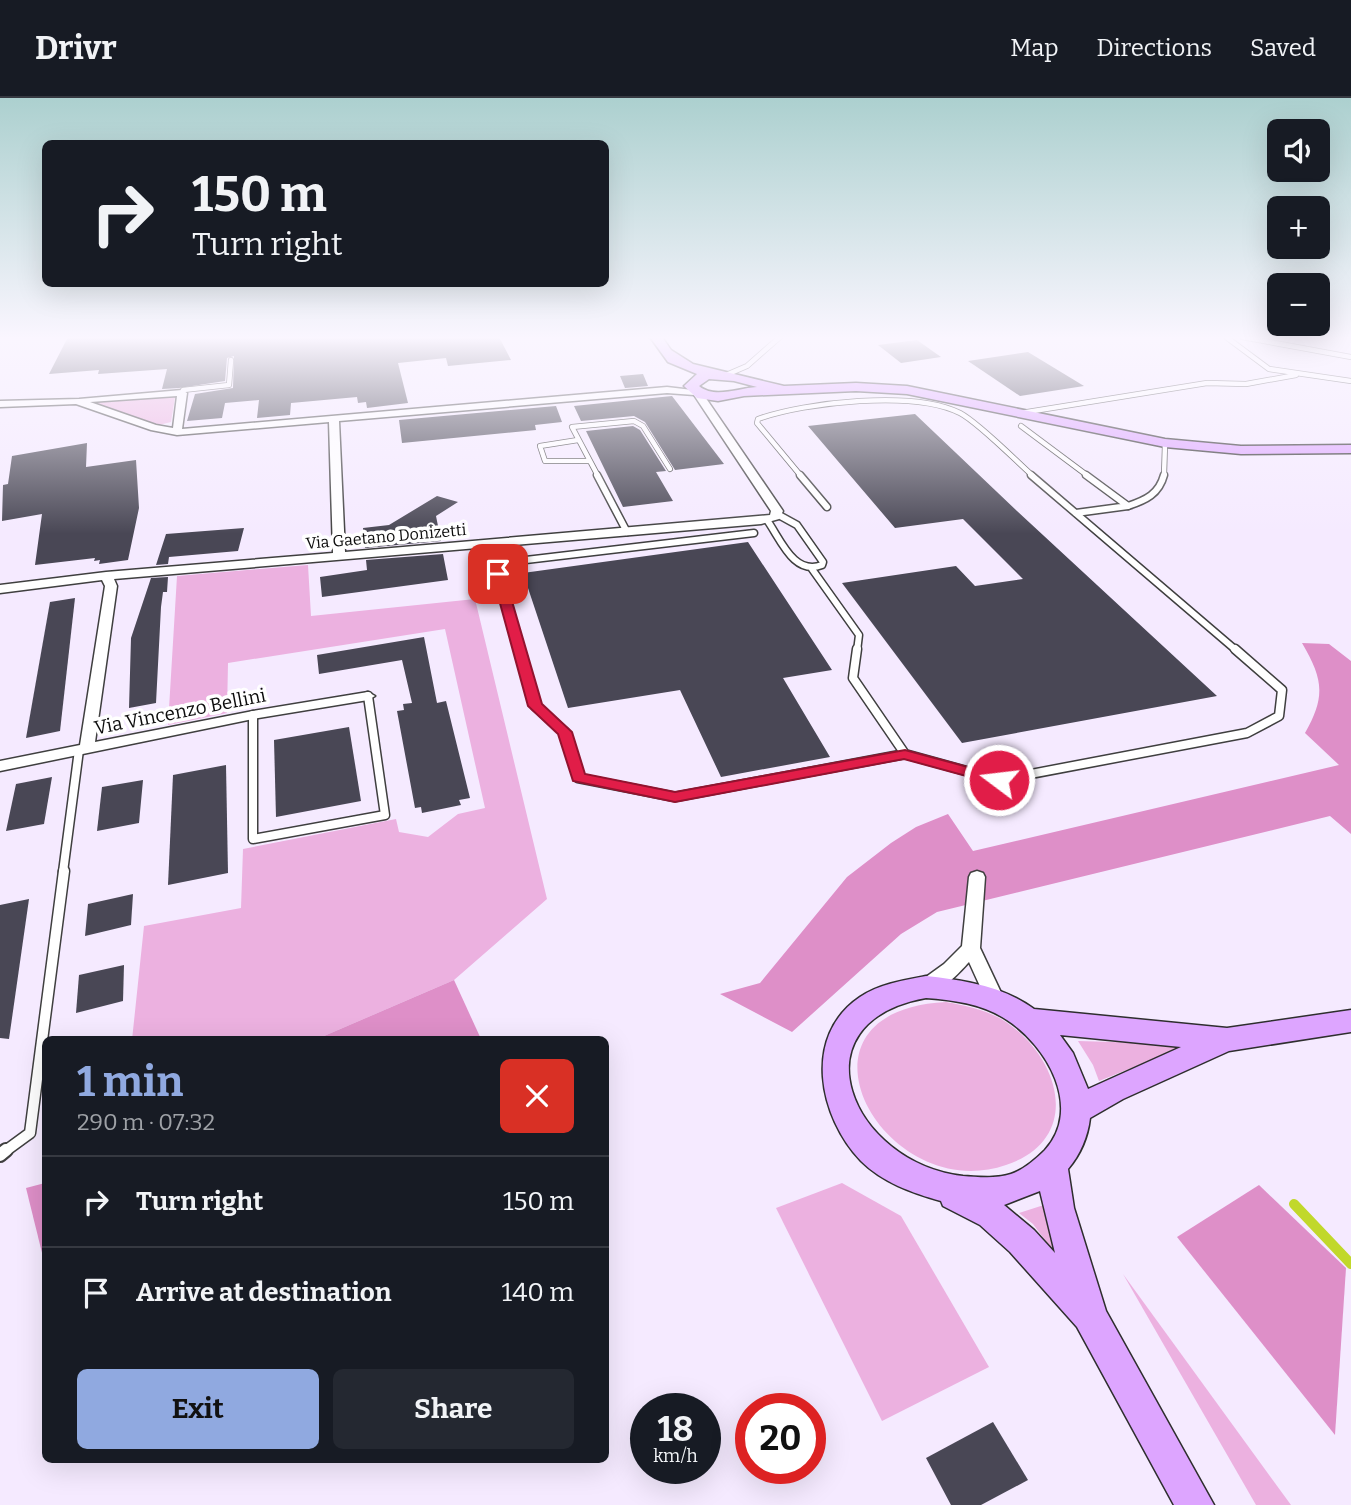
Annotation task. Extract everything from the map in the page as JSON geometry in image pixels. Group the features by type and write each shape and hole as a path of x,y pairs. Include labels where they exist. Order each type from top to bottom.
{"main road":[{"path":"957,403 1021,419 1165,443 1251,450 1351,449"},
{"path":"944,1189 985,1193 1022,1185 1052,1167 1071,1140 1078,1109 1072,1076 1054,1046 1028,1020 996,1001 961,989 926,987 893,993 865,1008 845,1030 835,1057 835,1089 848,1121 872,1150 905,1174 944,1189 991,1214 1012,1232 1091,1318"},
{"path":"1028,1020 1227,1040 1351,1021"},
{"path":"1078,1109 1113,1090 1227,1040"},
{"path":"1052,1167 1058,1208 1091,1318 1195,1505"}],"street":[{"path":"0,419 1,404 53,403"},
{"path":"80,403 154,428 177,432 522,403"},
{"path":"177,432 181,403"},
{"path":"705,403 773,517"},
{"path":"706,408 716,403"},
{"path":"334,419 339,556"},
{"name":"Via Gaetano Donizetti","path":"0,589 106,576 773,517"},
{"path":"83,750 111,586 106,576"},
{"name":"Via Vincenzo Bellini","path":"0,766 253,715 368,696"},
{"path":"976,877 971,948 996,1001"},
{"path":"926,987 951,969 971,948"}],"lane":[{"path":"827,508 757,423 758,419 775,413 870,403"},
{"path":"754,533 509,562 499,568 498,574 535,706 565,732 578,778 675,797 905,754 999,780 1247,733 1279,716 1282,690 961,414 948,408 922,403"},
{"path":"1021,419 1105,403"},
{"path":"1021,419 1128,506"},
{"path":"627,532 572,427 634,421 643,426 670,469"},
{"path":"578,440 540,446 545,461 589,461"},
{"path":"1076,513 1128,506 1151,498 1161,488 1166,466 1165,443"},
{"path":"773,517 797,525 823,562 822,565 812,569 798,565 773,517"},
{"path":"664,544 671,540 668,528"},
{"path":"812,569 859,635 853,678 905,754"},
{"path":"253,715 253,839 385,815 368,696"},
{"path":"43,1036 83,750"},
{"path":"0,1155 30,1133 42,1046"}],"shaded area":[{"path":"95,403 174,403 171,422 159,425"},
{"path":"308,565 311,616 475,599 547,899 454,980 324,1036 132,1036 144,926 241,908 243,849 396,819 399,832 428,837 458,814 485,808 445,629 228,663 227,713 168,725 177,576"},
{"path":"1302,643 1329,644 1351,661 1351,834 1330,816 937,912 901,934 792,1032 720,994 760,983 847,877 916,827 948,814 973,851 1339,765 1305,733 1316,708 1319,688 1314,667"},
{"path":"454,980 480,1036 324,1036"},
{"path":"946,1002 985,1011 1006,1022 1025,1038 1040,1056 1050,1077 1056,1098 1054,1118 1046,1137 1030,1153 1006,1165 961,1170 921,1159 888,1134 866,1103 857,1069 866,1037 894,1013"},
{"path":"1078,1041 1180,1044 1184,1047 1099,1081 1093,1065"},
{"path":"842,1183 901,1216 989,1367 882,1421 776,1208"},
{"path":"42,1184 42,1253 26,1188"},
{"path":"1259,1185 1346,1268 1335,1435 1177,1237"},
{"path":"1047,1204 1074,1279 1033,1224 1019,1213"},
{"path":"1123,1274 1291,1505 1256,1505"}],"building":[{"path":"192,403 229,403 225,403 222,418 187,421"},
{"path":"259,403 295,403 291,403 290,415 257,418"},
{"path":"366,403 408,403 367,408"},
{"path":"607,403 677,403 724,464 675,470 645,422 634,416 581,421 574,406"},
{"path":"556,406 562,422 535,425 536,430 402,443 399,420"},
{"path":"915,414 1217,696 962,743 842,583 956,566 975,586 1023,579 963,519 895,528 808,426"},
{"path":"633,426 640,430 666,471 656,472 673,501 623,507 586,431"},
{"path":"87,443 86,467 136,460 139,508 128,560 99,564 100,560 94,561 95,558 35,565 42,514 2,521 3,485 8,484 12,456"},
{"path":"437,496 458,502 436,516 441,541 365,548 363,528 389,525"},
{"path":"244,528 238,551 169,557 168,564 156,565 166,534"},
{"path":"748,542 832,670 783,678 830,757 721,777 680,690 568,708 523,573"},
{"path":"443,554 448,580 322,597 320,577 367,570 366,560"},
{"path":"168,577 167,592 163,592 161,607 156,703 129,708 131,638 151,578"},
{"path":"75,598 60,731 26,738 50,602"},
{"path":"424,637 437,703 446,701 470,798 459,800 461,805 422,813 421,807 415,808 397,711 404,710 403,704 412,703 402,660 319,674 317,655"},
{"path":"349,727 361,801 276,817 274,740"},
{"path":"226,765 228,873 168,885 173,775"},
{"path":"52,777 44,824 6,831 16,784"},
{"path":"143,780 139,823 97,831 102,787"},
{"path":"133,894 131,925 85,936 88,904"},
{"path":"29,899 9,1039 0,1038 0,905"},
{"path":"124,965 123,1001 76,1013 79,975"},
{"path":"993,1422 1028,1480 981,1505 951,1505 926,1458"}],"waterway":[{"path":"1294,1204 1351,1264"}],"route":[{"path":"498,574 535,706 565,732 578,778 675,797 905,754 999,780"}]}
